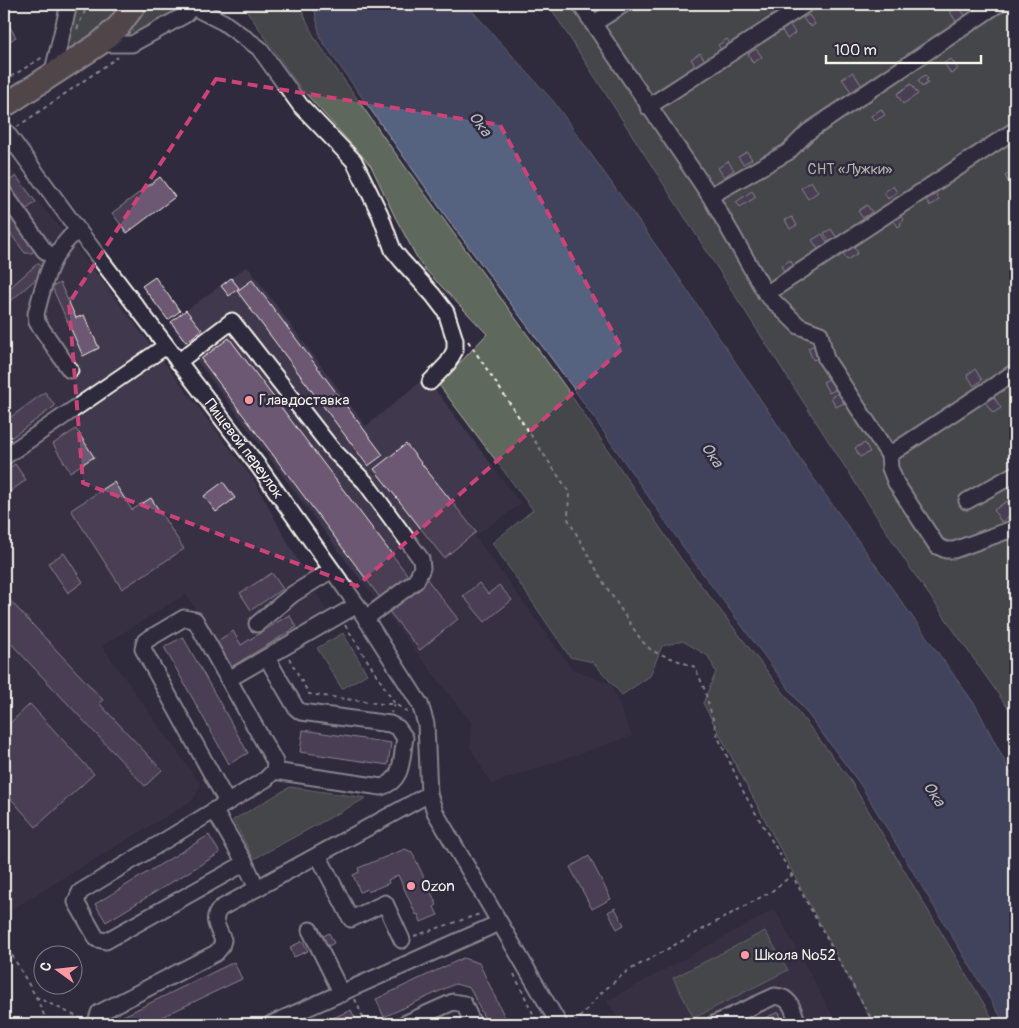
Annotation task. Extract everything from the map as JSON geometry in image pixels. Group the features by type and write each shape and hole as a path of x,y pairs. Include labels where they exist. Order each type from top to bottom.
{"highway":[{"path":"4,106 99,44 119,26 135,4"}],"street":[{"path":"52,75 69,4"},
{"path":"580,4 710,196 766,294 799,326 820,334 826,359 889,455 890,468 896,482 937,546 946,550 954,550 1015,528"},
{"path":"593,24 624,4"},
{"path":"648,107 806,4"},
{"path":"710,196 788,152 808,132 998,4"},
{"path":"99,44 132,44 185,15 194,5 223,22 259,48 300,105 354,161 380,214 393,250 433,294 446,312 456,340 455,350 448,363 430,382"},
{"name":"Пищевой переулок","path":"10,128 78,230 259,467 366,618 420,704 424,714 429,794 435,812 558,1024"},
{"path":"766,294 1015,130"},
{"path":"4,194 44,250 54,258"},
{"path":"70,370 37,322 36,314 44,281 54,258 67,240 78,230"},
{"path":"178,362 232,321 332,450 365,482 421,559 422,568 416,580 366,618"},
{"path":"4,457 166,346"},
{"path":"889,455 1015,372"},
{"path":"967,501 1015,474"},
{"path":"257,624 292,594 332,570"},
{"path":"229,679 357,605"},
{"path":"227,802 143,649 145,641 184,618 195,620 275,762 274,771 266,779 80,892 76,902 97,939 106,941 244,863"},
{"path":"266,658 296,708 301,712 390,724 398,728 404,738 398,775 389,785 381,787 274,771"},
{"path":"97,1023 99,1013 216,953 221,947 223,940 214,920 215,913 221,908 429,794"},
{"path":"214,810 257,888"},
{"path":"318,855 351,919 385,903 402,940"},
{"path":"271,1024 499,923"},
{"path":"310,930 346,992"},
{"path":"714,1024 775,996 788,1000 798,1024"},
{"path":"404,1024 453,1002 464,1004 473,1024"}],"path":[{"path":"10,128 128,49 132,44"},
{"path":"467,338 470,346 569,492 568,519 605,584 641,640 652,651 695,667 704,688 718,736 746,795 874,1024"},
{"path":"283,648 309,694 395,704"},
{"path":"574,1024 601,993 626,972 772,891 792,875"},
{"path":"402,940 480,914"},
{"path":"4,941 36,997 48,1024"},
{"path":"346,992 366,1024"},
{"path":"36,997 84,1020 97,1023"}],"highlighted area":[{"path":"216,79 500,125 622,349 357,586 83,483 69,303"}],"shaded area":[{"path":"4,161 81,253 254,480 327,611 232,670 186,594 102,646 201,785 193,800 4,914"},
{"path":"247,266 366,426 426,377 521,504 475,536 572,669 611,684 632,736 491,784 470,747 472,724 353,570 169,323"},
{"name":"Школа №52","path":"775,909 837,1024 621,1024 607,1001"}],"green space":[{"path":"74,4 124,4 121,10 73,55 67,54 63,50"},
{"path":"146,4 187,4 183,10 138,36 131,28"},
{"path":"242,4 299,4 314,37 388,143 567,389 681,559 849,778 996,1024 873,1024 703,703 716,672 708,656 683,641 662,646 650,676 622,695 593,662 570,657 492,543 533,510 439,385 487,334 421,265 395,217 371,166 298,85"},
{"name":"СНТ «Лужки»","path":"548,4 1015,4 1015,718 906,562"},
{"path":"343,633 367,674 342,689 317,648"},
{"path":"290,787 366,798 254,859 233,820"},
{"path":"765,931 788,970 694,1018 673,978"}],"water":[{"name":"Ока","path":"311,4 466,4 554,102 677,275 812,476 976,706 1015,781 1015,1024 1005,1024 860,784 691,558 571,385 447,218 320,38 315,12"}],"building":[{"path":"592,4 604,4 607,8 598,14"},
{"path":"959,6 966,17 957,23 950,12"},
{"path":"809,15 815,24 811,27 803,18"},
{"path":"4,17 16,37 4,45"},
{"path":"790,25 795,33 787,39 782,30"},
{"path":"727,39 733,48 724,54 718,45"},
{"path":"756,49 762,57 753,63 748,54"},
{"path":"700,53 707,64 698,70 691,59"},
{"path":"951,59 958,69 951,74 944,63"},
{"path":"853,72 862,86 852,93 842,79"},
{"path":"925,75 928,83 922,87 918,80"},
{"path":"911,84 918,94 903,104 897,94"},
{"path":"881,109 885,115 875,121 871,116"},
{"path":"747,152 752,159 743,164 738,157"},
{"path":"728,161 734,170 724,177 718,168"},
{"path":"1013,171 1015,179 1009,183 1005,176"},
{"path":"16,176 36,202 24,211 4,185"},
{"path":"160,177 175,197 127,233 112,213"},
{"path":"811,181 818,192 808,199 801,188"},
{"path":"893,186 897,192 888,199 884,192"},
{"path":"752,191 756,197 740,207 736,202"},
{"path":"936,194 939,200 930,206 926,200"},
{"path":"4,201 38,248 32,253 25,253 4,225"},
{"path":"867,205 872,212 863,218 858,211"},
{"path":"900,215 904,220 898,227 893,219"},
{"path":"792,217 797,225 790,229 785,220"},
{"path":"831,229 837,238 830,242 824,233"},
{"path":"822,234 828,243 818,249 812,240"},
{"path":"853,245 858,253 847,260 842,253"},
{"path":"790,260 795,268 786,274 781,266"},
{"path":"38,263 45,271 4,307 4,293"},
{"path":"155,277 180,311 168,320 142,286"},
{"path":"231,278 239,288 229,296 221,286"},
{"path":"252,280 383,455 368,466 237,291"},
{"path":"60,283 76,318 84,315 99,348 83,356 52,287"},
{"path":"186,310 202,330 186,342 171,322"},
{"path":"229,338 409,577 381,599 201,359"},
{"path":"818,344 823,357 813,360 808,348"},
{"path":"975,369 982,380 974,386 967,375"},
{"path":"831,378 837,389 829,393 823,382"},
{"path":"45,392 55,406 11,438 4,428 4,422"},
{"path":"841,392 846,402 836,407 831,397"},
{"path":"993,396 1001,408 993,413 985,402"},
{"path":"76,429 94,457 70,472 53,444"},
{"path":"865,443 870,452 860,457 855,448"},
{"path":"406,444 476,532 444,558 374,469"},
{"path":"15,464 26,480 8,493 4,486 4,471"},
{"path":"114,482 132,510 151,498 184,549 122,589 71,510"},
{"path":"223,482 235,498 216,512 204,496"},
{"path":"1007,501 1014,513 1001,522 994,510"},
{"path":"64,553 83,582 68,593 48,563"},
{"path":"272,573 283,589 251,610 240,593"},
{"path":"426,578 458,619 420,650 387,609"},
{"path":"479,583 488,594 499,585 512,600 485,622 463,596"},
{"path":"4,594 103,700 99,703 162,770 145,786 4,636"},
{"path":"289,615 297,627 231,667 216,642 233,631 241,645"},
{"path":"183,637 248,753 229,764 164,647"},
{"path":"30,704 94,774 36,827 4,791 4,729"},
{"path":"303,730 391,743 388,765 300,752"},
{"path":"209,835 220,853 106,922 95,904"},
{"path":"405,849 412,852 437,905 434,907 438,915 421,922 398,875 388,880 389,883 368,892 367,889 360,892 353,875 359,872 358,868"},
{"path":"589,856 611,899 592,909 570,867"},
{"path":"615,908 624,925 617,929 608,912"},
{"path":"329,933 334,943 325,948 320,938"},
{"path":"303,941 308,951 294,957 290,947"},
{"path":"463,958 479,963 508,1024 487,1024 470,988 455,984 384,1017 376,999"},
{"path":"234,962 242,979 147,1024 112,1024 111,1022"},
{"path":"351,1010 358,1024 319,1024"},
{"path":"779,1012 784,1024 751,1024"}],"place":[{"name":"Главдоставка","path":"249,400"},
{"name":"Ozon","path":"411,886"},
{"name":"Школа №52","path":"745,955"}]}
